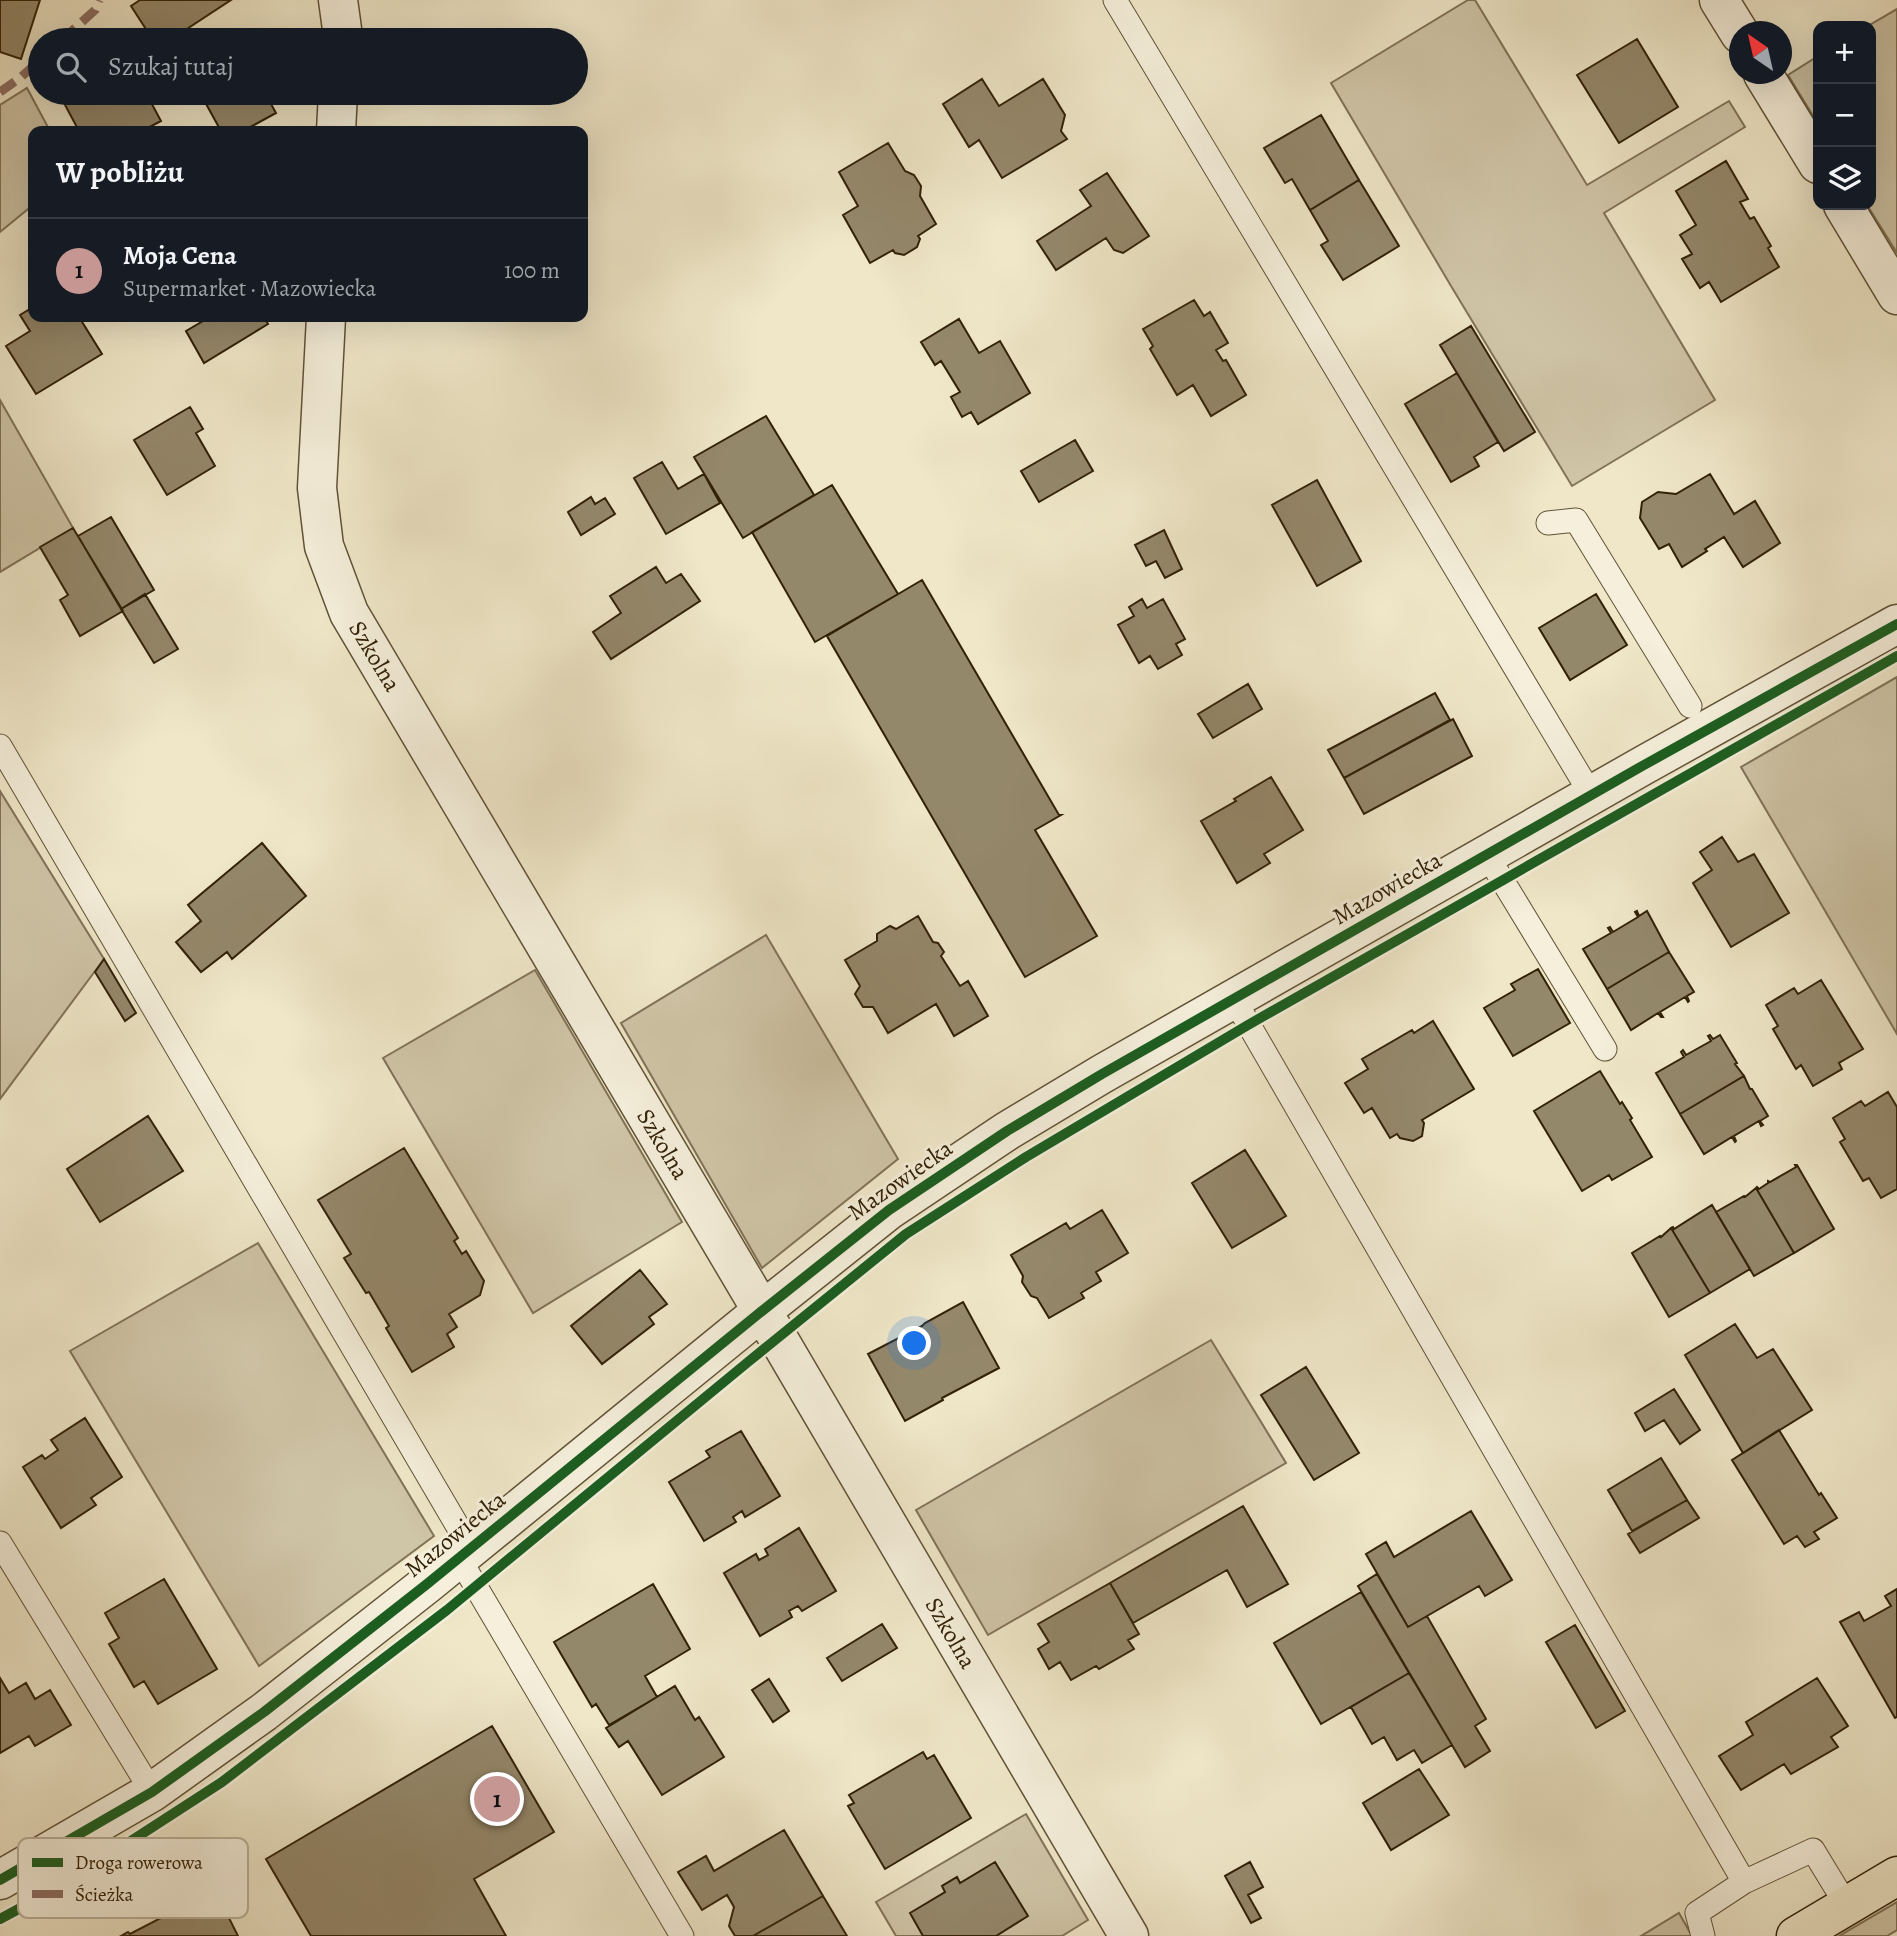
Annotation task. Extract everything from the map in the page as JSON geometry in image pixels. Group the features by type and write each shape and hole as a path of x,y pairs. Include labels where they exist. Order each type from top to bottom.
{"main road":[{"path":"1796,1936 1897,1876"}],"street":[{"path":"338,0 342,28"},
{"path":"1719,0 1732,21"},
{"path":"1769,84 1813,156"},
{"path":"336,126 337,105"},
{"path":"1846,210 1897,295"},
{"name":"Szkolna","path":"326,322 317,488 324,546 349,613 1129,1936"},
{"name":"Mazowiecka","path":"73,1838 152,1792 264,1712 889,1210 1007,1131 1644,765 1897,624"},
{"name":"Mazowiecka","path":"0,1880 18,1870"}],"lane":[{"path":"1115,0 1592,796"},
{"path":"1548,523 1576,520 1690,706"},
{"path":"0,746 465,1553 682,1936"},
{"path":"1487,855 1605,1049"},
{"path":"1234,999 1744,1882"},
{"path":"0,1543 152,1792"},
{"path":"1703,1936 1697,1913 1744,1882 1813,1850 1847,1906"}],"shaded area":[{"path":"1468,0 1475,0 1587,185 1729,101 1745,127 1604,213 1715,400 1572,486 1331,83"},
{"path":"1897,9 1897,253 1870,210 1876,210 1876,21"},
{"path":"1813,59 1813,116 1792,82 1792,72"},
{"path":"27,88 28,105 36,105 47,126 28,126 28,209 0,232 0,105"},
{"path":"0,400 73,528 0,572"},
{"path":"1897,677 1897,1034 1741,767"},
{"path":"0,791 104,959 0,1099"},
{"path":"766,935 898,1159 762,1268 621,1023"},
{"path":"535,970 682,1222 533,1313 383,1058"},
{"path":"258,1243 434,1536 259,1666 70,1351"},
{"path":"1211,1340 1286,1463 988,1635 916,1510"},
{"path":"1026,1814 1088,1920 1062,1936 896,1936 876,1902"},
{"path":"1897,1902 1897,1930 1887,1936 1839,1936"},
{"path":"1679,1913 1692,1936 1641,1936"}],"building":[{"path":"0,0 40,0 31,28 28,28 21,59 0,52"},
{"path":"140,0 231,0 188,28 145,28 131,6"},
{"path":"1637,39 1678,107 1619,143 1577,75"},
{"path":"982,79 999,106 1043,79 1065,115 1061,131 1067,139 1002,178 979,140 969,147 943,104"},
{"path":"65,105 152,105 161,121 152,126 76,126"},
{"path":"207,105 272,105 276,113 252,126 218,126"},
{"path":"1321,115 1359,180 1310,210 1292,179 1285,183 1264,148"},
{"path":"888,143 905,171 914,175 921,186 920,196 936,224 918,236 920,239 917,247 904,255 893,250 870,263 843,215 858,206 839,172"},
{"path":"1726,161 1748,199 1740,202 1750,219 1754,217 1771,246 1768,248 1779,267 1721,302 1709,282 1700,288 1682,259 1692,254 1680,235 1696,225 1676,191"},
{"path":"1107,173 1149,236 1123,253 1114,250 1106,238 1056,270 1037,241 1091,206 1080,190"},
{"path":"1359,180 1399,246 1343,280 1321,245 1328,241 1310,210"},
{"path":"1194,300 1204,316 1210,312 1228,343 1216,350 1223,361 1226,360 1246,395 1211,416 1193,385 1177,395 1150,349 1153,346 1143,329"},
{"path":"28,310 28,322 82,322 102,354 36,394 6,346 30,331 20,315"},
{"path":"959,319 979,353 1000,341 1030,393 978,424 971,412 962,417 951,397 960,392 941,361 935,365 921,342"},
{"path":"201,322 268,324 204,363 186,331"},
{"path":"1471,326 1535,432 1504,451 1440,345"},
{"path":"1457,373 1498,442 1474,457 1479,466 1451,482 1405,404"},
{"path":"190,407 203,429 196,433 215,466 167,495 134,440"},
{"path":"766,416 814,495 743,538 694,457"},
{"path":"1075,440 1093,471 1039,502 1021,471"},
{"path":"662,462 678,489 704,474 720,503 666,534 634,478"},
{"path":"1710,474 1734,514 1755,501 1780,543 1743,567 1724,537 1682,567 1669,544 1659,549 1640,518 1642,502 1658,492 1676,494"},
{"path":"1317,480 1361,561 1317,586 1272,505"},
{"path":"832,485 898,594 815,642 752,532"},
{"path":"591,497 595,504 605,498 615,514 581,535 568,512"},
{"path":"111,517 154,590 121,609 78,536"},
{"path":"73,528 123,611 80,636 60,600 68,595 40,547"},
{"path":"1164,530 1182,569 1165,578 1156,561 1146,566 1135,545"},
{"path":"656,567 666,583 681,574 700,601 611,659 593,632 621,613 610,596"},
{"path":"922,580 1061,815 1035,830 1097,936 1025,977 827,636"},
{"path":"145,594 178,649 154,663 121,609"},
{"path":"1596,594 1627,645 1570,680 1539,628"},
{"path":"1142,599 1147,608 1163,599 1185,639 1176,644 1182,655 1158,669 1150,656 1139,663 1118,625 1134,616 1129,607"},
{"path":"1248,684 1262,709 1213,738 1198,714"},
{"path":"1435,693 1450,720 1344,778 1328,750"},
{"path":"1453,719 1472,756 1364,814 1344,778"},
{"path":"1271,777 1303,830 1264,854 1270,863 1237,883 1201,821"},
{"path":"1722,837 1738,862 1754,854 1789,913 1731,947 1693,883 1712,870 1700,852"},
{"path":"262,843 306,896 232,959 227,952 201,972 176,942 201,921 188,905"},
{"path":"1637,911 1639,916 1647,911 1669,952 1607,989 1583,949 1611,933 1608,928 1613,932 1638,917 1635,912"},
{"path":"918,916 933,942 938,943 944,952 941,956 960,986 968,981 988,1016 954,1036 936,1004 888,1033 873,1007 863,1007 855,994 860,986 845,960 877,941 877,934 890,926 896,929"},
{"path":"1669,952 1694,992 1687,996 1688,1002 1685,997 1660,1012 1663,1017 1658,1013 1631,1030 1607,989"},
{"path":"104,959 136,1013 125,1021 95,972"},
{"path":"1538,969 1570,1023 1513,1056 1484,1008 1515,990 1511,984"},
{"path":"1821,980 1863,1049 1839,1063 1842,1069 1813,1086 1801,1065 1796,1069 1773,1029 1778,1026 1766,1005 1794,988 1798,994"},
{"path":"1433,1021 1474,1089 1422,1120 1422,1136 1413,1141 1400,1138 1397,1134 1390,1138 1372,1108 1364,1113 1345,1083 1368,1069 1362,1059"},
{"path":"1720,1035 1744,1076 1680,1114 1656,1073 1684,1057 1681,1052 1683,1050 1686,1055 1711,1041 1708,1036 1713,1039"},
{"path":"1600,1071 1632,1118 1630,1120 1652,1157 1612,1180 1609,1175 1582,1191 1534,1111"},
{"path":"1744,1076 1768,1116 1760,1121 1763,1125 1761,1126 1759,1121 1734,1136 1735,1142 1732,1137 1704,1154 1680,1114"},
{"path":"1888,1092 1897,1107 1897,1189 1881,1198 1869,1178 1863,1181 1840,1142 1845,1139 1833,1118 1861,1101 1865,1106"},
{"path":"148,1116 183,1171 100,1222 67,1169"},
{"path":"404,1148 458,1238 454,1241 462,1254 466,1251 484,1281 480,1295 449,1314 457,1327 447,1334 454,1347 412,1372 369,1292 366,1293 344,1258 351,1254 318,1200"},
{"path":"1245,1150 1286,1216 1232,1248 1192,1183"},
{"path":"1795,1165 1834,1229 1794,1253 1756,1188 1759,1189 1768,1181 1796,1167"},
{"path":"1756,1188 1794,1253 1754,1276 1716,1212"},
{"path":"1712,1205 1750,1269 1710,1293 1671,1228 1674,1229"},
{"path":"1102,1210 1128,1253 1096,1272 1101,1281 1081,1293 1084,1298 1049,1318 1037,1298 1031,1296 1022,1282 1023,1276 1011,1255 1066,1223 1070,1229"},
{"path":"1671,1228 1710,1293 1669,1317 1632,1253 1661,1237"},
{"path":"640,1270 667,1304 649,1317 654,1324 602,1364 571,1326"},
{"path":"963,1302 999,1368 905,1421 868,1354"},
{"path":"1735,1324 1757,1358 1773,1349 1812,1410 1743,1453 1685,1355"},
{"path":"1306,1367 1359,1453 1314,1480 1261,1395"},
{"path":"1674,1389 1700,1430 1680,1444 1664,1420 1645,1431 1635,1413"},
{"path":"85,1418 122,1477 91,1498 96,1505 61,1528 23,1467 42,1455 45,1459 58,1450 51,1440"},
{"path":"1779,1430 1819,1495 1821,1493 1837,1518 1814,1532 1819,1539 1805,1547 1797,1536 1784,1544 1732,1460"},
{"path":"741,1431 780,1496 745,1517 742,1511 733,1517 736,1522 704,1541 669,1482 710,1457 706,1451"},
{"path":"1661,1458 1687,1500 1632,1531 1608,1490"},
{"path":"1687,1500 1699,1518 1640,1553 1628,1534"},
{"path":"1243,1506 1288,1584 1247,1607 1227,1570 1133,1623 1110,1583"},
{"path":"1471,1511 1512,1580 1485,1596 1479,1586 1408,1627 1366,1554 1386,1542 1394,1557"},
{"path":"799,1528 836,1591 802,1611 798,1606 789,1611 792,1617 760,1636 724,1573 756,1554 759,1560 768,1555 765,1549"},
{"path":"1377,1574 1408,1627 1427,1616 1486,1719 1475,1726 1490,1751 1465,1767 1358,1586"},
{"path":"164,1579 217,1669 158,1704 144,1681 134,1687 109,1644 119,1638 105,1613"},
{"path":"1110,1583 1139,1634 1128,1640 1134,1649 1099,1669 1096,1666 1071,1680 1060,1662 1049,1669 1038,1649 1049,1642 1038,1624"},
{"path":"653,1584 690,1649 645,1676 657,1697 609,1725 596,1704 592,1707 554,1642"},
{"path":"1897,1589 1895,1718 1840,1622 1859,1612 1864,1621 1891,1606 1885,1596"},
{"path":"1361,1592 1409,1673 1321,1724 1274,1643"},
{"path":"882,1624 897,1648 842,1681 827,1658"},
{"path":"1575,1625 1625,1711 1596,1728 1546,1642"},
{"path":"1409,1673 1452,1745 1422,1763 1414,1750 1397,1760 1384,1737 1372,1744 1351,1707"},
{"path":"0,1678 9,1693 26,1683 35,1699 50,1690 71,1725 35,1746 29,1736 0,1753"},
{"path":"1817,1678 1848,1726 1831,1737 1838,1747 1791,1774 1784,1764 1741,1790 1719,1756 1753,1735 1746,1722"},
{"path":"769,1679 789,1711 773,1722 752,1690"},
{"path":"675,1686 695,1720 699,1717 724,1757 662,1795 628,1741 619,1747 606,1728"},
{"path":"492,1726 554,1832 474,1879 506,1936 311,1936 266,1859"},
{"path":"923,1752 927,1759 934,1755 971,1818 885,1869 848,1806 854,1803 849,1795"},
{"path":"1419,1769 1449,1815 1391,1850 1363,1803"},
{"path":"784,1830 823,1896 753,1936 735,1936 729,1926 734,1907 727,1895 702,1910 678,1872 706,1856 714,1871"},
{"path":"995,1862 1028,1916 996,1936 923,1936 910,1913 945,1892 942,1886 957,1877 960,1883"},
{"path":"1250,1862 1263,1887 1248,1895 1261,1918 1251,1923 1225,1876"},
{"path":"823,1896 847,1936 753,1936"},
{"path":"161,1918 229,1918 238,1936 121,1936 128,1932 130,1934"}],"marked path":[{"path":"75,28 95,10 99,0"},
{"path":"0,92 28,71"}],"cycle path":[{"path":"73,1838 152,1792 264,1712 427,1584 889,1210 1007,1131 1644,765 1897,624"},
{"path":"136,1838 222,1782 447,1610 906,1234 1026,1157 1248,1025 1897,656"},
{"path":"0,1880 18,1870"},
{"path":"0,1919 18,1909"}],"place":[{"name":"Moja Cena","path":"497,1799"}]}
